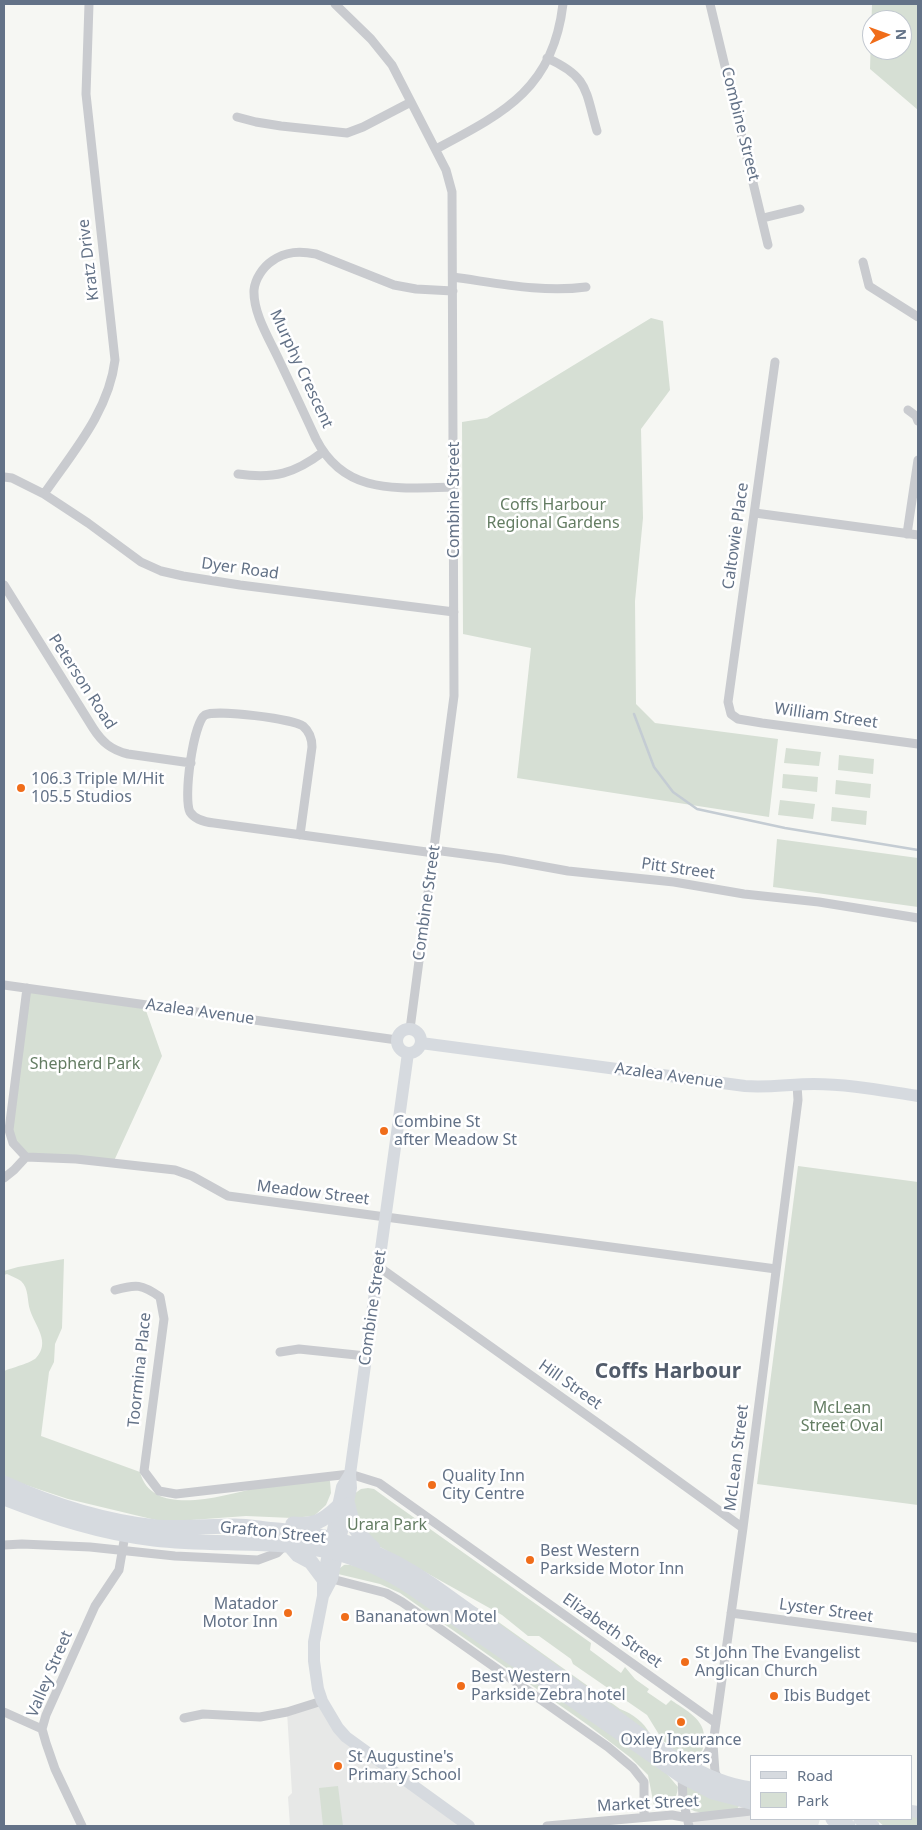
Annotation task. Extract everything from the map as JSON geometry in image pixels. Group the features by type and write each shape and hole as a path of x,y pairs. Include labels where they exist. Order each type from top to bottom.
{"highway":[{"name":"Grafton Street","path":"4,1483 93,1516 142,1525 188,1528 237,1526 294,1532 334,1546 398,1578 687,1772 750,1789"},
{"name":"Grafton Street","path":"4,1498 84,1526 154,1539 287,1550 334,1546 378,1553 410,1569 432,1584 654,1744 713,1792 750,1802"},
{"path":"237,1526 245,1522 314,1524 343,1505 355,1530 378,1553"},
{"path":"287,1550 311,1562 328,1579"},
{"path":"835,1820 848,1826"}],"street":[{"name":"Kratz Drive","path":"44,494 99,413 113,378 115,360 86,94 89,4"},
{"name":"Combine Street","path":"335,4 385,54 436,149 452,187 455,674 452,716 410,1029"},
{"path":"436,149 489,121 505,110 531,86 547,58 561,23 563,4"},
{"name":"Combine Street","path":"710,4 768,245"},
{"path":"547,58 567,67 579,78 587,92 597,130"},
{"path":"237,117 256,122 315,131 347,133 363,127 411,102"},
{"path":"763,218 800,209"},
{"name":"Murphy Crescent","path":"453,291 416,289 394,284 316,254 303,252 288,253 266,265 259,275 254,288 258,312 323,452 342,472 366,484 395,488 454,488"},
{"path":"863,262 869,286 918,318"},
{"path":"453,277 549,290 586,287"},
{"name":"Caltowie Place","path":"731,714 728,702 775,362"},
{"path":"908,410 916,416 918,421"},
{"path":"238,474 281,475 306,465 323,452"},
{"path":"907,534 918,460"},
{"path":"4,476 44,494"},
{"name":"Dyer Road","path":"44,494 88,523 141,562 161,571 240,585 454,612"},
{"path":"754,513 918,535"},
{"name":"Peterson Road","path":"4,585 90,724 104,743 111,749 128,754 192,763"},
{"path":"224,712 292,721 304,727 312,739 312,747 300,834 214,823 198,819 192,814 187,800 197,727 204,716 210,713 224,712"},
{"name":"William Street","path":"731,714 738,719 762,723 918,744"},
{"name":"Pitt Street","path":"300,834 502,859 568,871 674,882 744,894 819,902 918,918"},
{"name":"Azalea Avenue","path":"4,985 397,1040"},
{"path":"4,1178 26,1157 12,1143 9,1130 27,988"},
{"path":"410,1029 418,1033 421,1042 416,1051 408,1053 400,1049 397,1040 402,1031 410,1029"},
{"name":"Azalea Avenue","path":"421,1042 762,1088 797,1085 841,1086 918,1096"},
{"name":"Combine Street","path":"408,1053 350,1474 342,1487 343,1505 314,1642 314,1661 318,1689 322,1701 338,1728 346,1737 469,1826"},
{"name":"McLean Street","path":"687,1772 707,1754 712,1744 716,1723 798,1100 797,1085"},
{"name":"Meadow Street","path":"26,1157 76,1159 176,1170 192,1176 228,1196 776,1269"},
{"name":"Hill Street","path":"379,1267 743,1528"},
{"name":"Toormina Place","path":"115,1290 127,1286 146,1287 160,1297 164,1319 144,1470 159,1491"},
{"path":"280,1352 299,1349 366,1356"},
{"name":"Elizabeth Street","path":"159,1491 176,1494 350,1474 379,1483 716,1723"},
{"name":"Valley Street","path":"82,1826 54,1769 42,1729 46,1715 95,1606 119,1570 125,1534"},
{"name":"Grafton Street","path":"4,1545 22,1544 122,1550 175,1556 258,1560 287,1550"},
{"path":"328,1579 366,1586 386,1593 402,1602 608,1748 633,1768 644,1782 644,1817"},
{"name":"Lyster Street","path":"731,1613 918,1638"},
{"path":"184,1718 203,1714 260,1717 288,1712 322,1701"},
{"path":"4,1712 42,1729"},
{"name":"McLean Street","path":"712,1744 715,1772 719,1782"},
{"path":"687,1772 683,1800 688,1822"},
{"name":"Market Street","path":"547,1826 672,1815 688,1822 750,1811"}],"shaded area":[{"name":"St Augustine's Primary School","path":"322,1701 338,1728 469,1826 290,1826 288,1797 292,1793 287,1712"},
{"path":"750,1811 750,1820 820,1820 818,1826 689,1826 688,1818"}],"green space":[{"path":"872,4 918,4 918,110 870,69 870,60 912,60 912,10 872,10"},
{"name":"Coffs Harbour Regional Gardens","path":"651,318 663,321 670,390 641,429 643,518 635,601 636,704 655,723 778,739 769,817 517,778 531,648 463,634 462,422 487,418"},
{"path":"786,748 821,752 819,766 784,763"},
{"path":"839,755 874,759 873,774 838,770"},
{"path":"783,774 818,777 817,792 782,788"},
{"path":"836,780 871,784 870,798 835,794"},
{"path":"780,800 815,804 813,819 778,815"},
{"path":"832,807 867,811 866,825 831,821"},
{"path":"777,839 918,858 918,907 773,887"},
{"name":"Shepherd Park","path":"27,988 144,1005 162,1056 113,1163 26,1157 9,1130"},
{"name":"McLean Street Oval","path":"798,1166 918,1182 918,1505 757,1484"},
{"path":"64,1259 62,1328 55,1344 54,1362 49,1372 41,1436 140,1472 147,1486 159,1495 174,1500 209,1498 294,1482 330,1481 331,1493 326,1505 314,1516 292,1518 246,1516 164,1522 68,1499 11,1480 4,1475 4,1371 26,1364 36,1358 42,1346 42,1340 30,1310 24,1284 7,1274 4,1275 4,1271"},
{"name":"Urara Park","path":"361,1489 374,1489 591,1643 590,1650 621,1673 625,1667 635,1679 649,1689 647,1692 666,1705 671,1700 694,1716 702,1726 704,1733 704,1743 699,1756 686,1759 663,1741 647,1715 573,1664 571,1659 539,1636 528,1636 502,1615 373,1543 353,1515 354,1494"},
{"path":"344,1565 368,1570 407,1591 667,1774 678,1787 674,1800 664,1806 654,1806 648,1775 631,1758 588,1725 400,1593 380,1584 338,1574 340,1568"},
{"path":"466,1602 486,1613 620,1709 634,1716 645,1726 650,1734"},
{"path":"338,1786 343,1826 323,1826 319,1788"},
{"path":"686,1786 739,1806 737,1809 718,1812 697,1812 691,1810 686,1799"},
{"path":"912,1814 918,1815 918,1826 884,1826 876,1820 912,1820"}],"waterway":[{"path":"634,714 654,767 673,792 697,809 785,828 918,850"}],"place":[{"name":"106.3 Triple M/Hit 105.5 Studios","path":"21,788"},
{"name":"Combine St after Meadow St","path":"384,1131"},
{"name":"Quality Inn City Centre","path":"432,1485"},
{"name":"Best Western Parkside Motor Inn","path":"530,1560"},
{"name":"Matador Motor Inn","path":"288,1613"},
{"name":"Bananatown Motel","path":"345,1617"},
{"name":"St John The Evangelist Anglican Church","path":"685,1662"},
{"name":"Best Western Parkside Zebra hotel","path":"461,1686"},
{"name":"Ibis Budget","path":"774,1696"},
{"name":"Oxley Insurance Brokers","path":"681,1722"},
{"name":"St Augustine's Primary School","path":"338,1766"}],"district":[{"name":"Coffs Harbour","path":"668,1372"}]}
